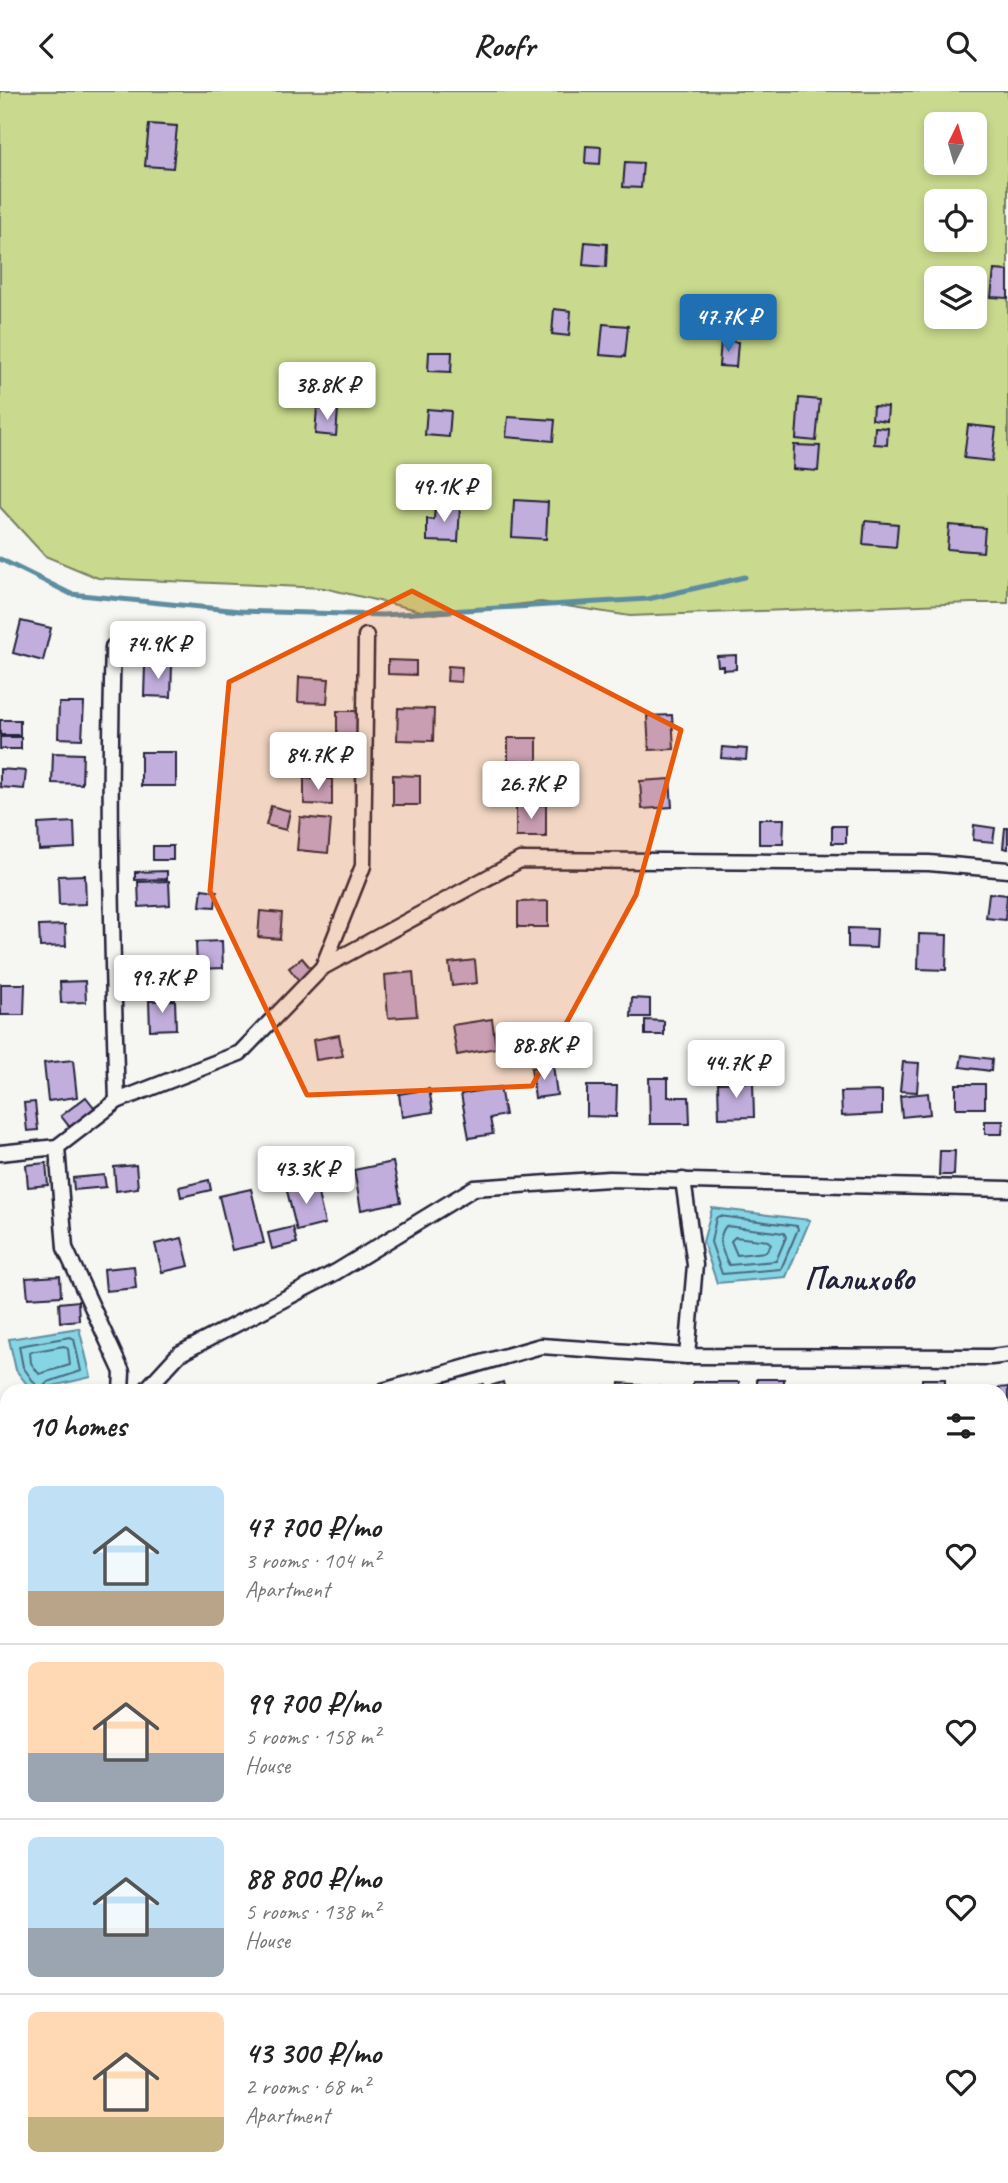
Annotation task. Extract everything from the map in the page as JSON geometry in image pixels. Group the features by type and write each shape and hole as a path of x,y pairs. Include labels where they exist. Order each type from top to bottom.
{"street":[{"path":"323,967 363,866 366,636"},
{"path":"113,647 110,894 117,1101"},
{"path":"0,1153 57,1147 117,1101 240,1053 323,967 520,860 929,863 1008,870"},
{"path":"57,1147 65,1248 122,1372 121,1384"},
{"path":"151,1384 179,1354 336,1272 474,1188 608,1179 1008,1189"},
{"path":"683,1180 695,1265 687,1356"},
{"path":"408,1384 541,1346 687,1356 1008,1355"}],"highlighted area":[{"path":"412,591 681,730 636,895 532,1086 307,1095 210,891 229,682"}],"green space":[{"path":"0,91 1008,91 1008,603 630,616 541,602 434,614 324,588 98,578 45,556 0,507"}],"water":[{"path":"712,1208 810,1220 786,1277 717,1283 703,1242"},
{"path":"79,1328 91,1377 62,1384 27,1384 16,1370 9,1339"}],"building":[{"path":"149,124 177,126 173,168 145,166"},
{"path":"586,146 601,147 600,164 585,163"},
{"path":"625,162 643,163 641,188 623,187"},
{"path":"585,242 607,244 606,267 583,265"},
{"path":"994,270 1008,271 1008,298 991,297"},
{"path":"554,309 571,311 569,336 552,334"},
{"path":"603,324 628,326 625,357 600,355"},
{"path":"721,341 738,342 736,367 719,366"},
{"path":"429,352 452,352 451,372 428,371"},
{"path":"319,364 343,366 342,379 318,377"},
{"path":"799,398 820,400 816,441 796,439"},
{"path":"873,406 888,407 887,421 872,419"},
{"path":"317,408 338,409 336,436 315,434"},
{"path":"427,409 451,411 449,437 425,435"},
{"path":"508,417 555,420 553,441 506,437"},
{"path":"968,425 996,428 992,461 964,458"},
{"path":"875,427 888,428 887,445 874,444"},
{"path":"794,445 820,446 818,471 793,469"},
{"path":"514,500 548,502 546,539 512,537"},
{"path":"435,505 460,506 458,542 427,541 427,519 434,520"},
{"path":"865,521 898,524 896,547 863,544"},
{"path":"949,525 985,528 983,552 947,549"},
{"path":"21,621 51,628 43,661 13,653"},
{"path":"736,655 736,669 723,670 723,666 718,666 717,656"},
{"path":"388,660 416,661 416,675 388,674"},
{"path":"145,665 172,665 171,697 144,696"},
{"path":"448,666 462,667 461,682 447,681"},
{"path":"299,677 329,679 327,703 298,702"},
{"path":"59,703 84,703 82,739 58,738"},
{"path":"398,708 434,709 433,741 397,740"},
{"path":"337,711 357,711 357,735 337,734"},
{"path":"672,715 674,749 649,750 647,716"},
{"path":"0,720 20,720 20,735 0,735"},
{"path":"0,737 21,737 21,749 0,749"},
{"path":"508,738 537,738 537,762 508,761"},
{"path":"722,747 747,749 746,760 721,758"},
{"path":"141,752 176,752 176,786 141,786"},
{"path":"53,753 83,754 82,784 52,783"},
{"path":"0,769 26,771 24,789 0,787"},
{"path":"393,775 420,776 420,805 393,805"},
{"path":"304,778 332,779 332,805 304,804"},
{"path":"670,779 672,807 642,809 640,781"},
{"path":"516,805 546,805 546,837 516,837"},
{"path":"271,806 290,811 286,830 266,825"},
{"path":"300,817 331,820 328,853 297,850"},
{"path":"759,819 784,819 783,844 759,844"},
{"path":"74,822 75,848 39,850 38,824"},
{"path":"974,825 995,828 993,842 973,840"},
{"path":"832,826 846,826 846,843 832,843"},
{"path":"1005,828 1008,828 1008,849 1003,848"},
{"path":"153,846 173,846 173,860 153,860"},
{"path":"167,871 167,879 135,880 135,872"},
{"path":"85,875 86,904 59,905 58,876"},
{"path":"169,881 170,905 139,907 138,882"},
{"path":"202,889 217,891 215,907 200,906"},
{"path":"989,893 1007,895 1005,920 986,918"},
{"path":"548,901 548,927 518,927 518,902"},
{"path":"260,911 282,913 280,939 258,937"},
{"path":"65,925 66,946 40,947 39,926"},
{"path":"848,928 877,929 876,948 848,947"},
{"path":"919,934 947,935 946,970 918,969"},
{"path":"222,941 223,968 197,969 196,942"},
{"path":"302,958 313,971 300,982 289,968"},
{"path":"475,960 477,983 452,986 449,963"},
{"path":"413,972 417,1016 388,1018 385,975"},
{"path":"85,981 86,1002 61,1003 60,982"},
{"path":"1,984 25,984 24,1015 1,1015"},
{"path":"632,998 650,999 650,1017 631,1017"},
{"path":"175,1000 176,1029 150,1030 149,1001"},
{"path":"492,1019 496,1048 457,1055 452,1025"},
{"path":"645,1020 664,1021 664,1035 645,1035"},
{"path":"339,1035 343,1056 316,1060 313,1040"},
{"path":"708,1048 731,1048 730,1063 708,1062"},
{"path":"962,1055 992,1059 991,1071 960,1067"},
{"path":"73,1060 77,1097 48,1101 44,1063"},
{"path":"903,1062 919,1063 917,1092 900,1091"},
{"path":"553,1065 557,1095 535,1098 531,1068"},
{"path":"649,1078 668,1078 668,1097 689,1097 690,1124 650,1124"},
{"path":"753,1082 754,1117 719,1118 718,1083"},
{"path":"956,1084 985,1084 985,1108 956,1108"},
{"path":"587,1086 617,1086 616,1117 587,1116"},
{"path":"500,1087 505,1115 490,1118 493,1134 469,1138 461,1094"},
{"path":"429,1089 433,1112 402,1117 399,1094"},
{"path":"882,1091 882,1114 842,1116 841,1092"},
{"path":"928,1093 930,1114 902,1117 900,1096"},
{"path":"86,1097 97,1111 72,1130 61,1116"},
{"path":"35,1102 38,1130 27,1131 24,1103"},
{"path":"985,1121 1003,1121 1002,1134 985,1134"},
{"path":"940,1151 955,1151 954,1175 939,1175"},
{"path":"393,1162 401,1202 361,1210 354,1170"},
{"path":"46,1163 48,1185 28,1187 26,1165"},
{"path":"136,1165 138,1188 116,1191 114,1167"},
{"path":"104,1175 106,1187 74,1190 73,1178"},
{"path":"209,1180 211,1190 181,1197 179,1187"},
{"path":"315,1181 325,1224 297,1231 286,1187"},
{"path":"251,1189 264,1243 232,1250 219,1196"},
{"path":"293,1227 297,1243 272,1249 268,1233"},
{"path":"182,1238 189,1266 162,1272 155,1244"},
{"path":"134,1266 136,1288 106,1291 104,1269"},
{"path":"60,1276 61,1296 28,1298 26,1278"},
{"path":"78,1301 79,1320 60,1322 59,1303"},
{"path":"757,1379 784,1379 784,1384 757,1384"},
{"path":"922,1379 945,1379 945,1384 922,1384"},
{"path":"693,1382 739,1382 739,1384"}],"waterway":[{"path":"0,559 71,594 240,611 383,615 648,599 745,577"}],"district":[{"name":"Палихово","path":"859,1278"}]}
